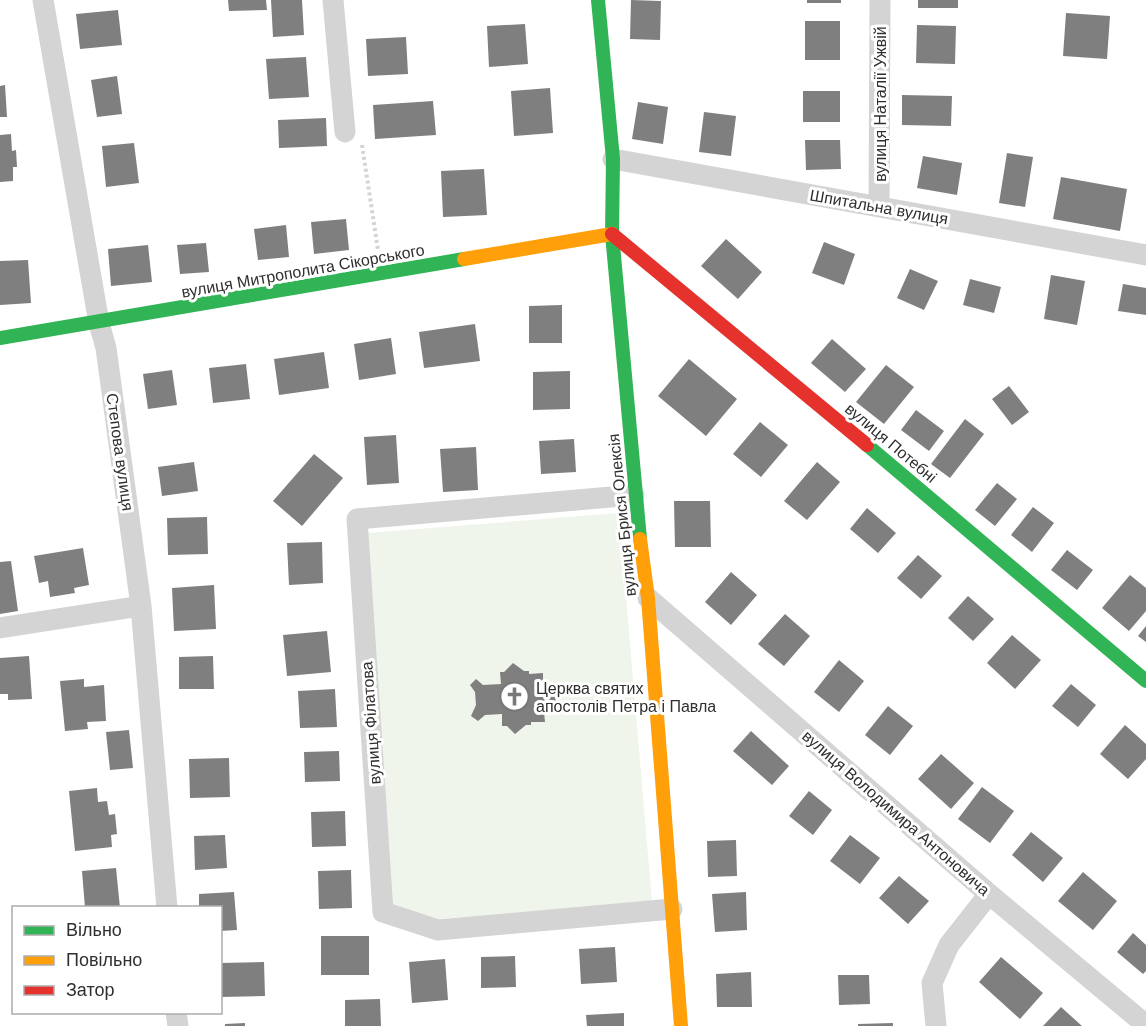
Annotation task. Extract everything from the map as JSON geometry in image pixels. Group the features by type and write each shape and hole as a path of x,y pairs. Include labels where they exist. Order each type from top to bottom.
{"street":[{"name":"Степова вулиця","path":"43,0 99,323 106,348 141,606 167,906"},
{"path":"333,0 345,132"},
{"name":"вулиця Брися Олексія","path":"598,0 613,159 612,234 634,495 648,598 681,1026"},
{"name":"вулиця Наталії Ужвій","path":"879,207 880,0"},
{"name":"Шпитальна вулиця","path":"613,159 1146,255"},
{"name":"вулиця Митрополита Сікорського","path":"0,338 612,234"},
{"name":"вулиця Потебні","path":"612,234 995,551 1146,681"},
{"name":"вулиця Філатова","path":"634,495 357,519 383,912 438,930 672,909"},
{"name":"вулиця Володимира Антоновича","path":"648,598 989,894 1146,1025"},
{"path":"0,628 141,606"},
{"path":"936,1026 932,983 950,945 989,894"}],"path":[{"path":"345,132 361,142 382,274"}],"shaded area":[{"path":"619,513 652,902 439,919 390,905 367,533"}],"building":[{"path":"228,0 266,0 267,10 229,11"},
{"path":"271,0 302,0 304,35 273,37"},
{"path":"631,0 661,1 660,40 630,39"},
{"path":"807,0 841,0 841,3 807,3"},
{"path":"918,0 958,0 958,8 918,8"},
{"path":"118,10 122,45 80,49 76,14"},
{"path":"1066,13 1110,16 1107,59 1063,56"},
{"path":"805,21 840,21 840,60 805,60"},
{"path":"525,24 528,64 489,67 487,26"},
{"path":"917,25 956,26 955,64 916,63"},
{"path":"406,37 408,74 368,76 366,39"},
{"path":"306,57 309,97 269,99 266,59"},
{"path":"117,76 122,114 97,117 91,80"},
{"path":"5,85 7,117 0,117 0,86"},
{"path":"550,88 553,133 514,136 511,91"},
{"path":"803,91 840,91 840,122 803,122"},
{"path":"902,95 952,96 951,126 902,125"},
{"path":"433,101 436,135 375,139 373,105"},
{"path":"638,102 668,107 663,144 632,139"},
{"path":"704,112 736,116 731,156 699,152"},
{"path":"326,118 327,146 279,148 278,120"},
{"path":"11,134 12,151 16,150 17,167 13,167 13,181 0,182 0,135"},
{"path":"805,140 840,140 841,169 806,170"},
{"path":"134,143 139,183 106,187 102,146"},
{"path":"1007,153 1033,157 1025,207 999,203"},
{"path":"923,156 962,163 957,195 917,188"},
{"path":"484,169 487,215 443,217 441,171"},
{"path":"1061,177 1127,189 1120,231 1053,219"},
{"path":"346,219 349,250 314,254 311,222"},
{"path":"286,225 289,257 258,260 254,229"},
{"path":"726,239 762,272 738,299 701,266"},
{"path":"824,242 855,254 844,285 812,273"},
{"path":"206,243 209,272 180,274 177,245"},
{"path":"148,245 152,282 111,286 108,249"},
{"path":"28,260 31,303 0,305 0,261"},
{"path":"910,269 938,281 924,310 897,298"},
{"path":"1051,275 1085,281 1077,325 1044,319"},
{"path":"970,279 1001,287 994,313 963,305"},
{"path":"1123,284 1146,288 1146,315 1118,311"},
{"path":"562,305 562,343 529,343 529,306"},
{"path":"475,324 480,361 424,368 419,332"},
{"path":"391,338 396,374 359,380 354,344"},
{"path":"832,339 866,369 845,392 811,363"},
{"path":"324,352 329,388 279,395 274,359"},
{"path":"689,359 737,399 706,436 658,396"},
{"path":"246,364 250,399 213,403 209,368"},
{"path":"886,365 914,387 884,424 856,402"},
{"path":"172,370 177,405 148,409 143,374"},
{"path":"570,371 570,409 533,410 533,372"},
{"path":"1009,386 1029,412 1012,425 992,399"},
{"path":"916,410 944,431 929,451 901,430"},
{"path":"965,419 984,434 950,478 931,464"},
{"path":"760,422 788,445 761,477 733,454"},
{"path":"396,435 399,483 367,485 364,437"},
{"path":"574,439 576,472 541,474 539,441"},
{"path":"476,447 478,490 443,492 440,449"},
{"path":"314,454 343,478 302,526 273,501"},
{"path":"194,462 198,491 162,496 158,467"},
{"path":"817,462 840,482 807,520 784,501"},
{"path":"997,483 1017,499 995,526 975,510"},
{"path":"674,501 710,501 711,547 675,547"},
{"path":"1033,507 1054,523 1032,552 1011,535"},
{"path":"867,508 896,533 878,553 850,529"},
{"path":"207,517 208,554 168,555 167,518"},
{"path":"322,542 323,583 289,585 287,543"},
{"path":"83,548 89,585 74,588 75,593 50,597 48,581 39,583 34,556"},
{"path":"1067,550 1093,570 1077,590 1051,570"},
{"path":"918,555 942,576 921,599 897,578"},
{"path":"11,561 18,611 0,614 0,562"},
{"path":"731,572 757,595 731,625 705,602"},
{"path":"1130,575 1146,588 1146,611 1129,631 1102,608"},
{"path":"214,585 216,629 174,631 172,588"},
{"path":"968,596 994,619 973,641 948,618"},
{"path":"785,614 810,636 784,666 758,644"},
{"path":"1146,626 1146,642 1138,636"},
{"path":"327,631 331,672 287,676 283,635"},
{"path":"1012,635 1041,660 1015,689 987,663"},
{"path":"29,656 32,699 8,700 8,694 0,694 0,658"},
{"path":"213,656 214,689 179,689 179,657"},
{"path":"839,660 864,681 839,712 814,692"},
{"name":"Церква святих апостолів Петра і Павла","path":"513,663 524,671 529,671 529,674 543,673 543,682 549,682 549,687 555,691 556,701 550,707 550,712 544,712 545,722 531,722 531,725 526,725 515,734 507,726 502,726 502,714 485,715 478,721 471,716 476,705 475,692 470,685 476,679 483,685 501,684 500,672 504,672"},
{"path":"84,679 84,687 104,685 106,721 87,722 88,729 65,731 60,681"},
{"path":"1071,684 1096,705 1078,727 1052,706"},
{"path":"335,689 337,727 300,728 298,691"},
{"path":"888,706 913,726 890,755 865,735"},
{"path":"1125,725 1146,744 1146,759 1128,779 1100,754"},
{"path":"129,730 133,768 110,770 106,732"},
{"path":"751,731 789,766 772,785 733,751"},
{"path":"339,751 340,781 305,782 304,752"},
{"path":"941,754 974,783 951,809 918,779"},
{"path":"229,758 230,797 190,798 189,759"},
{"path":"982,787 1014,811 990,843 958,819"},
{"path":"97,788 98,802 107,801 109,815 115,814 117,834 111,835 112,847 75,851 69,791"},
{"path":"809,791 832,810 813,835 789,816"},
{"path":"345,811 346,846 312,847 311,812"},
{"path":"1031,832 1063,858 1043,882 1012,855"},
{"path":"225,835 227,868 195,870 194,836"},
{"path":"850,835 880,858 860,884 830,861"},
{"path":"736,840 737,876 708,877 707,841"},
{"path":"116,868 120,906 85,906 82,871"},
{"path":"351,870 352,908 319,909 318,871"},
{"path":"1083,872 1117,901 1093,930 1058,901"},
{"path":"899,876 929,901 908,924 879,898"},
{"path":"234,892 237,930 222,931 222,906 199,906 199,894"},
{"path":"746,892 747,930 715,932 712,894"},
{"path":"1133,933 1146,945 1146,971 1143,974 1117,952"},
{"path":"321,936 369,936 369,975 321,975"},
{"path":"615,947 617,982 581,984 579,949"},
{"path":"515,956 516,987 481,988 481,957"},
{"path":"1001,957 1043,993 1020,1019 979,982"},
{"path":"445,959 448,1000 412,1003 409,962"},
{"path":"264,962 265,996 222,997 222,963"},
{"path":"751,972 752,1007 717,1007 716,974"},
{"path":"838,975 869,975 870,1004 839,1005"},
{"path":"380,999 381,1026 345,1026 345,1000"},
{"path":"1061,1007 1082,1026 1043,1026"},
{"path":"624,1013 624,1026 587,1026 586,1015"},
{"path":"245,1023 245,1026 225,1026 225,1024"},
{"path":"893,1023 893,1026 858,1026 858,1024"}],"traffic: fast":[{"path":"598,0 613,159 612,234 640,539"},
{"path":"0,338 464,259"},
{"path":"867,445 1146,681"}],"traffic: slow":[{"path":"464,259 612,234"},
{"path":"640,539 648,598 681,1026"}],"traffic: jam":[{"path":"612,234 867,445"}],"place":[{"name":"Церква святих апостолів Петра і Павла","path":"515,697"}]}
